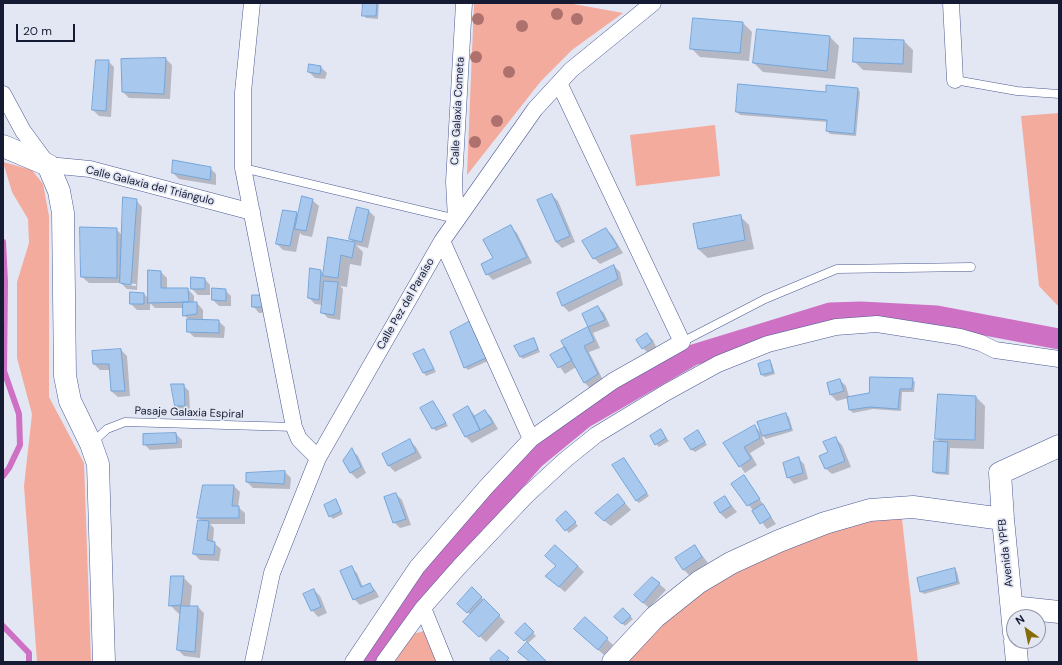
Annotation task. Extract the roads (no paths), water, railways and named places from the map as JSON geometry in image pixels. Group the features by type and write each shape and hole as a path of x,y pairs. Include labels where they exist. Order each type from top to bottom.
{"street":[{"path":"252,3 243,92 243,168 294,427 299,439 318,458"},
{"name":"Calle Galaxia Cometa","path":"456,219 454,182 464,3"},
{"name":"Calle Pez del Paraíso","path":"253,662 272,573 318,458 442,241 456,219 535,109 571,70 653,3"},
{"path":"951,3 955,80"},
{"path":"353,662 417,567 486,487 531,439 613,381 682,342 559,83"},
{"path":"3,94 23,131 48,165 58,192 63,213 65,376 70,401 91,444 98,464 104,662"},
{"name":"Calle Galaxia del Triángulo","path":"3,146 48,165 90,170 252,212"},
{"path":"442,241 531,439"},
{"path":"384,662 423,608 527,495 565,460 596,435 713,367 768,344 836,327 877,324 960,337 981,343 995,350 1059,359"},
{"name":"Avenida YPFB","path":"1012,607 1000,473 1059,446"},
{"path":"613,662 655,617 699,582 731,563 779,541 825,523 870,510 913,507 1003,519"},
{"path":"1012,607 1059,612"},
{"path":"423,608 445,662"},
{"path":"1015,649 1016,662"}],"lane":[{"path":"955,80 1017,91 1059,94"},
{"path":"243,168 456,219"},
{"path":"682,342 765,299 837,269 971,267"},
{"name":"Pasaje Galaxia Espiral","path":"91,444 107,430 125,422 294,427"}],"waterway":[{"path":"3,242 5,282 4,371 19,414 20,445 9,468 3,476"},
{"path":"365,662 390,623 451,549 476,525 534,459 584,418 693,355 830,313 861,312 937,316 1059,339"},
{"path":"3,626 29,653 29,662"}]}
